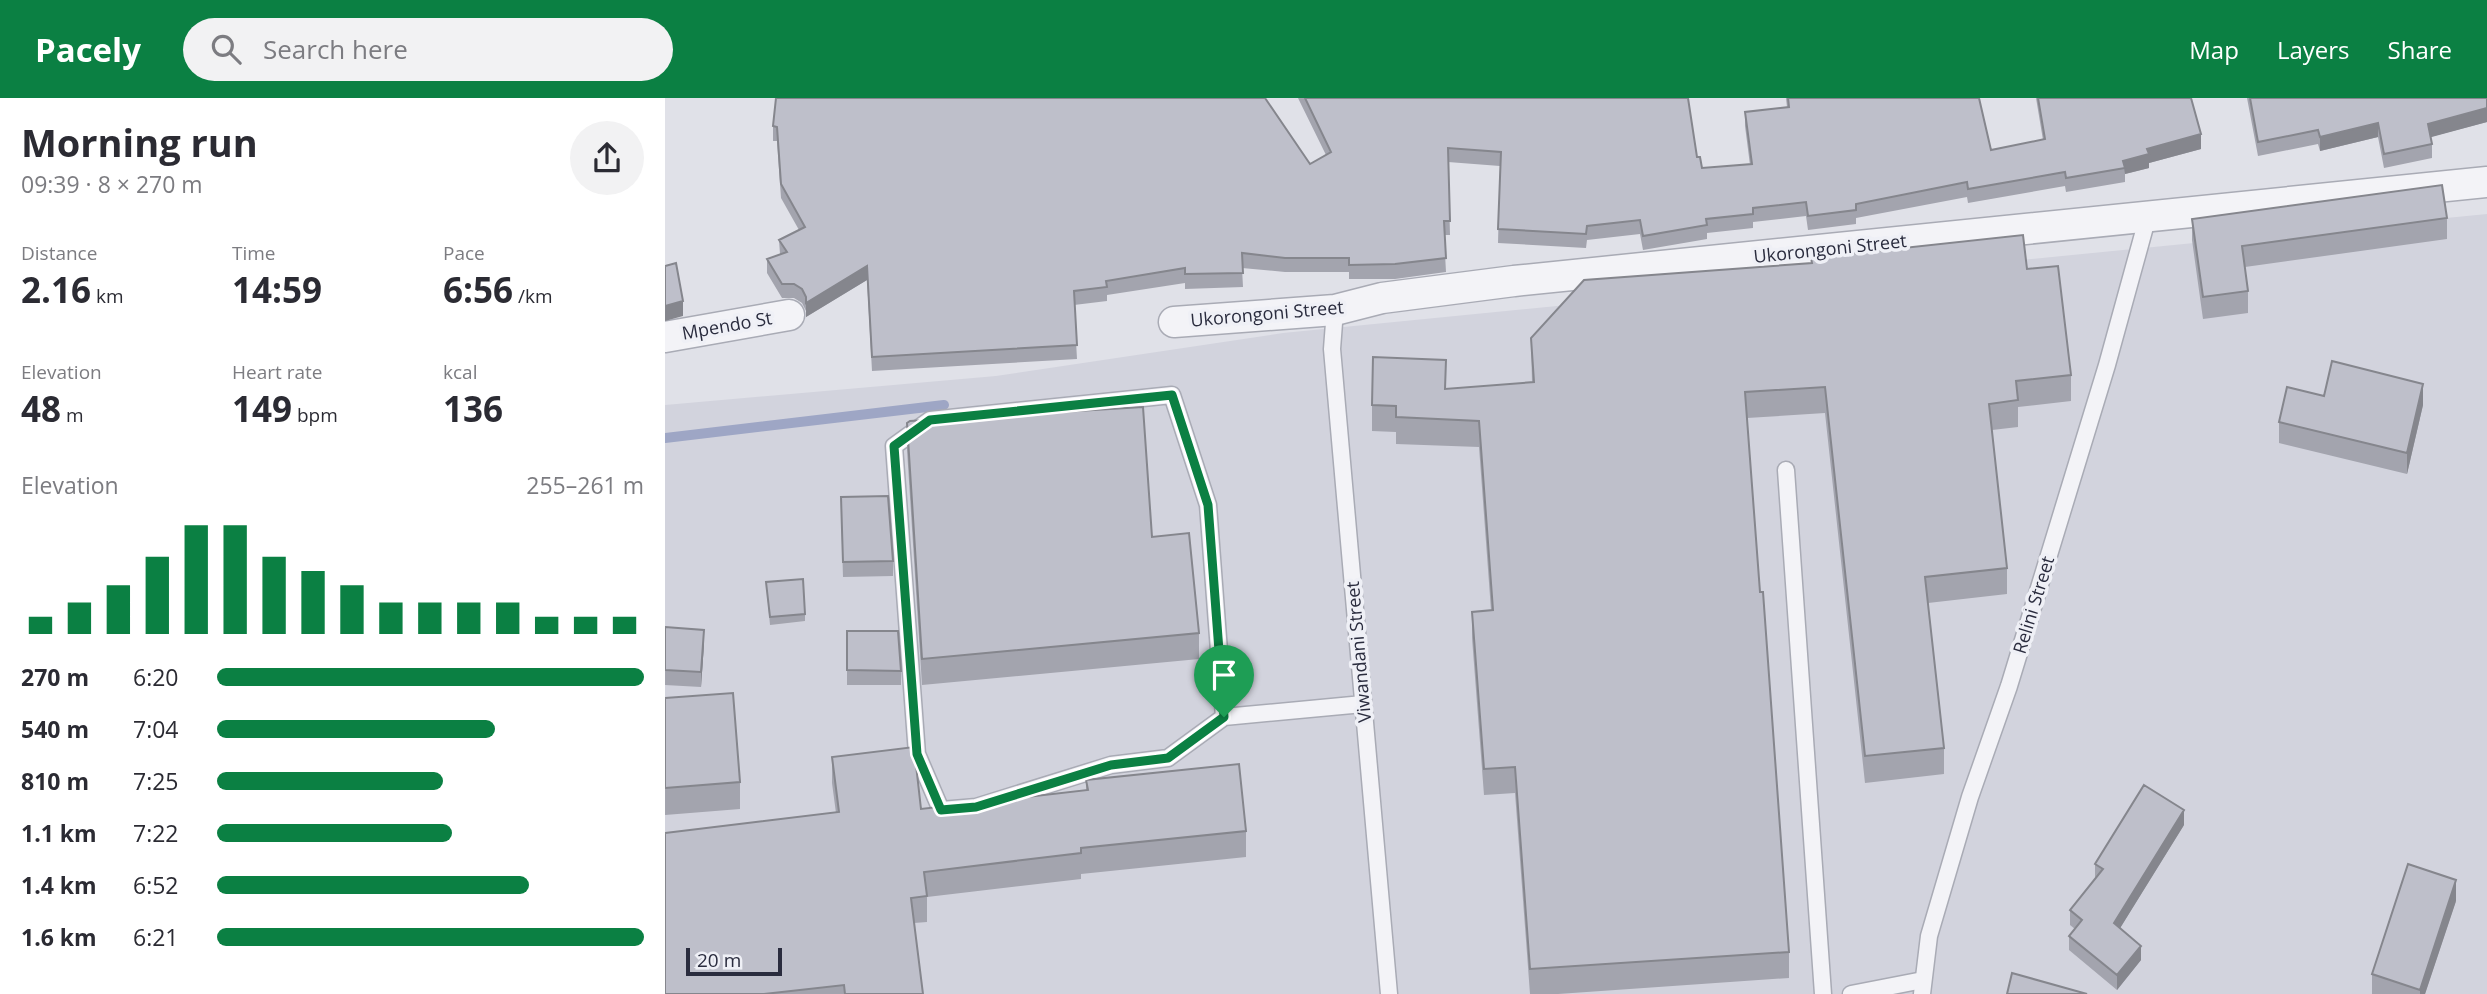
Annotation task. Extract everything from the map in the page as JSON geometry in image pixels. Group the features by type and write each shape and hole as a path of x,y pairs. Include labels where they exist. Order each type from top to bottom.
{"street":[{"name":"Ukorongoni Street","path":"1174,322 1335,310 1382,298 1514,281 2487,182"},
{"name":"Mpendo St","path":"665,337 789,315"}],"lane":[{"name":"Relini Street","path":"1923,987 1932,923 1970,797 2009,686 2107,366 2148,216"},
{"name":"Viwandani Street","path":"1335,310 1332,349 1389,994"},
{"path":"1224,717 1208,505 1172,395 930,420 894,446 917,754 941,810 976,807 1111,765 1168,758 1224,717 1363,704"},
{"path":"1786,470 1823,994"},
{"path":"1851,994 1923,987"}],"shaded area":[{"path":"2487,214 2487,994 665,994 665,405 996,376 1283,333"}],"building":[{"path":"776,98 1265,98 1310,164 1331,152 1305,98 1688,98 1697,157 1700,157 1702,168 1752,164 1745,112 1789,107 1788,98 1979,98 1991,150 2045,139 2038,98 2191,98 2201,134 2147,149 2149,154 2123,161 2125,168 2066,178 2065,172 1968,189 1967,182 1856,204 1856,210 1808,216 1806,202 1753,208 1753,214 1706,219 1707,225 1643,236 1640,220 1587,226 1586,234 1498,229 1501,152 1448,148 1450,221 1444,221 1446,258 1395,264 1349,265 1349,258 1285,258 1242,253 1243,273 1185,274 1185,268 1106,281 1107,287 1074,291 1077,345 872,357 867,266 806,303 802,289 794,284 782,284 767,259 787,252 779,240 805,227 781,184 777,127 773,126"},
{"path":"2250,98 2487,98 2487,108 2428,124 2432,144 2384,154 2378,123 2320,137 2318,130 2258,142"},
{"path":"2442,185 2447,218 2242,246 2248,291 2203,297 2192,219"},
{"path":"2023,235 2027,269 2058,266 2071,375 2016,381 2018,400 1989,404 2007,568 1925,577 1944,748 1865,756 1825,387 1745,392 1760,592 1763,592 1789,952 1530,969 1515,767 1484,769 1472,612 1493,610 1479,421 1396,417 1396,406 1372,405 1373,357 1446,360 1445,389 1534,382 1531,338 1584,280 1812,263 1811,258"},
{"path":"676,263 683,301 665,306 665,266"},
{"path":"2332,361 2423,384 2407,453 2279,422 2287,387 2324,396"},
{"path":"1143,407 1152,537 1189,533 1199,633 922,659 907,423"},
{"path":"888,496 893,561 843,562 841,497"},
{"path":"803,579 805,614 770,617 766,582"},
{"path":"665,627 704,630 701,672 665,670"},
{"path":"847,631 898,631 901,671 847,670"},
{"path":"733,693 740,782 665,788 665,698"},
{"path":"914,747 921,809 1088,790 1086,780 1239,764 1246,831 1081,848 1081,853 924,872 927,896 911,898 923,994 845,994 844,985 764,994 665,994 665,833 839,812 832,757"},
{"path":"2144,785 2184,810 2114,923 2141,946 2117,975 2069,936 2082,920 2070,910 2103,869 2095,864"},
{"path":"2408,864 2456,880 2420,990 2372,974"},
{"path":"2012,973 2087,994 2007,994"}],"waterway":[{"path":"665,438 944,405"}],"route":[{"path":"1172,395 1208,505 1224,717 1168,758 1111,765 976,807 941,810 917,754 894,446 930,420 1172,395"}]}
